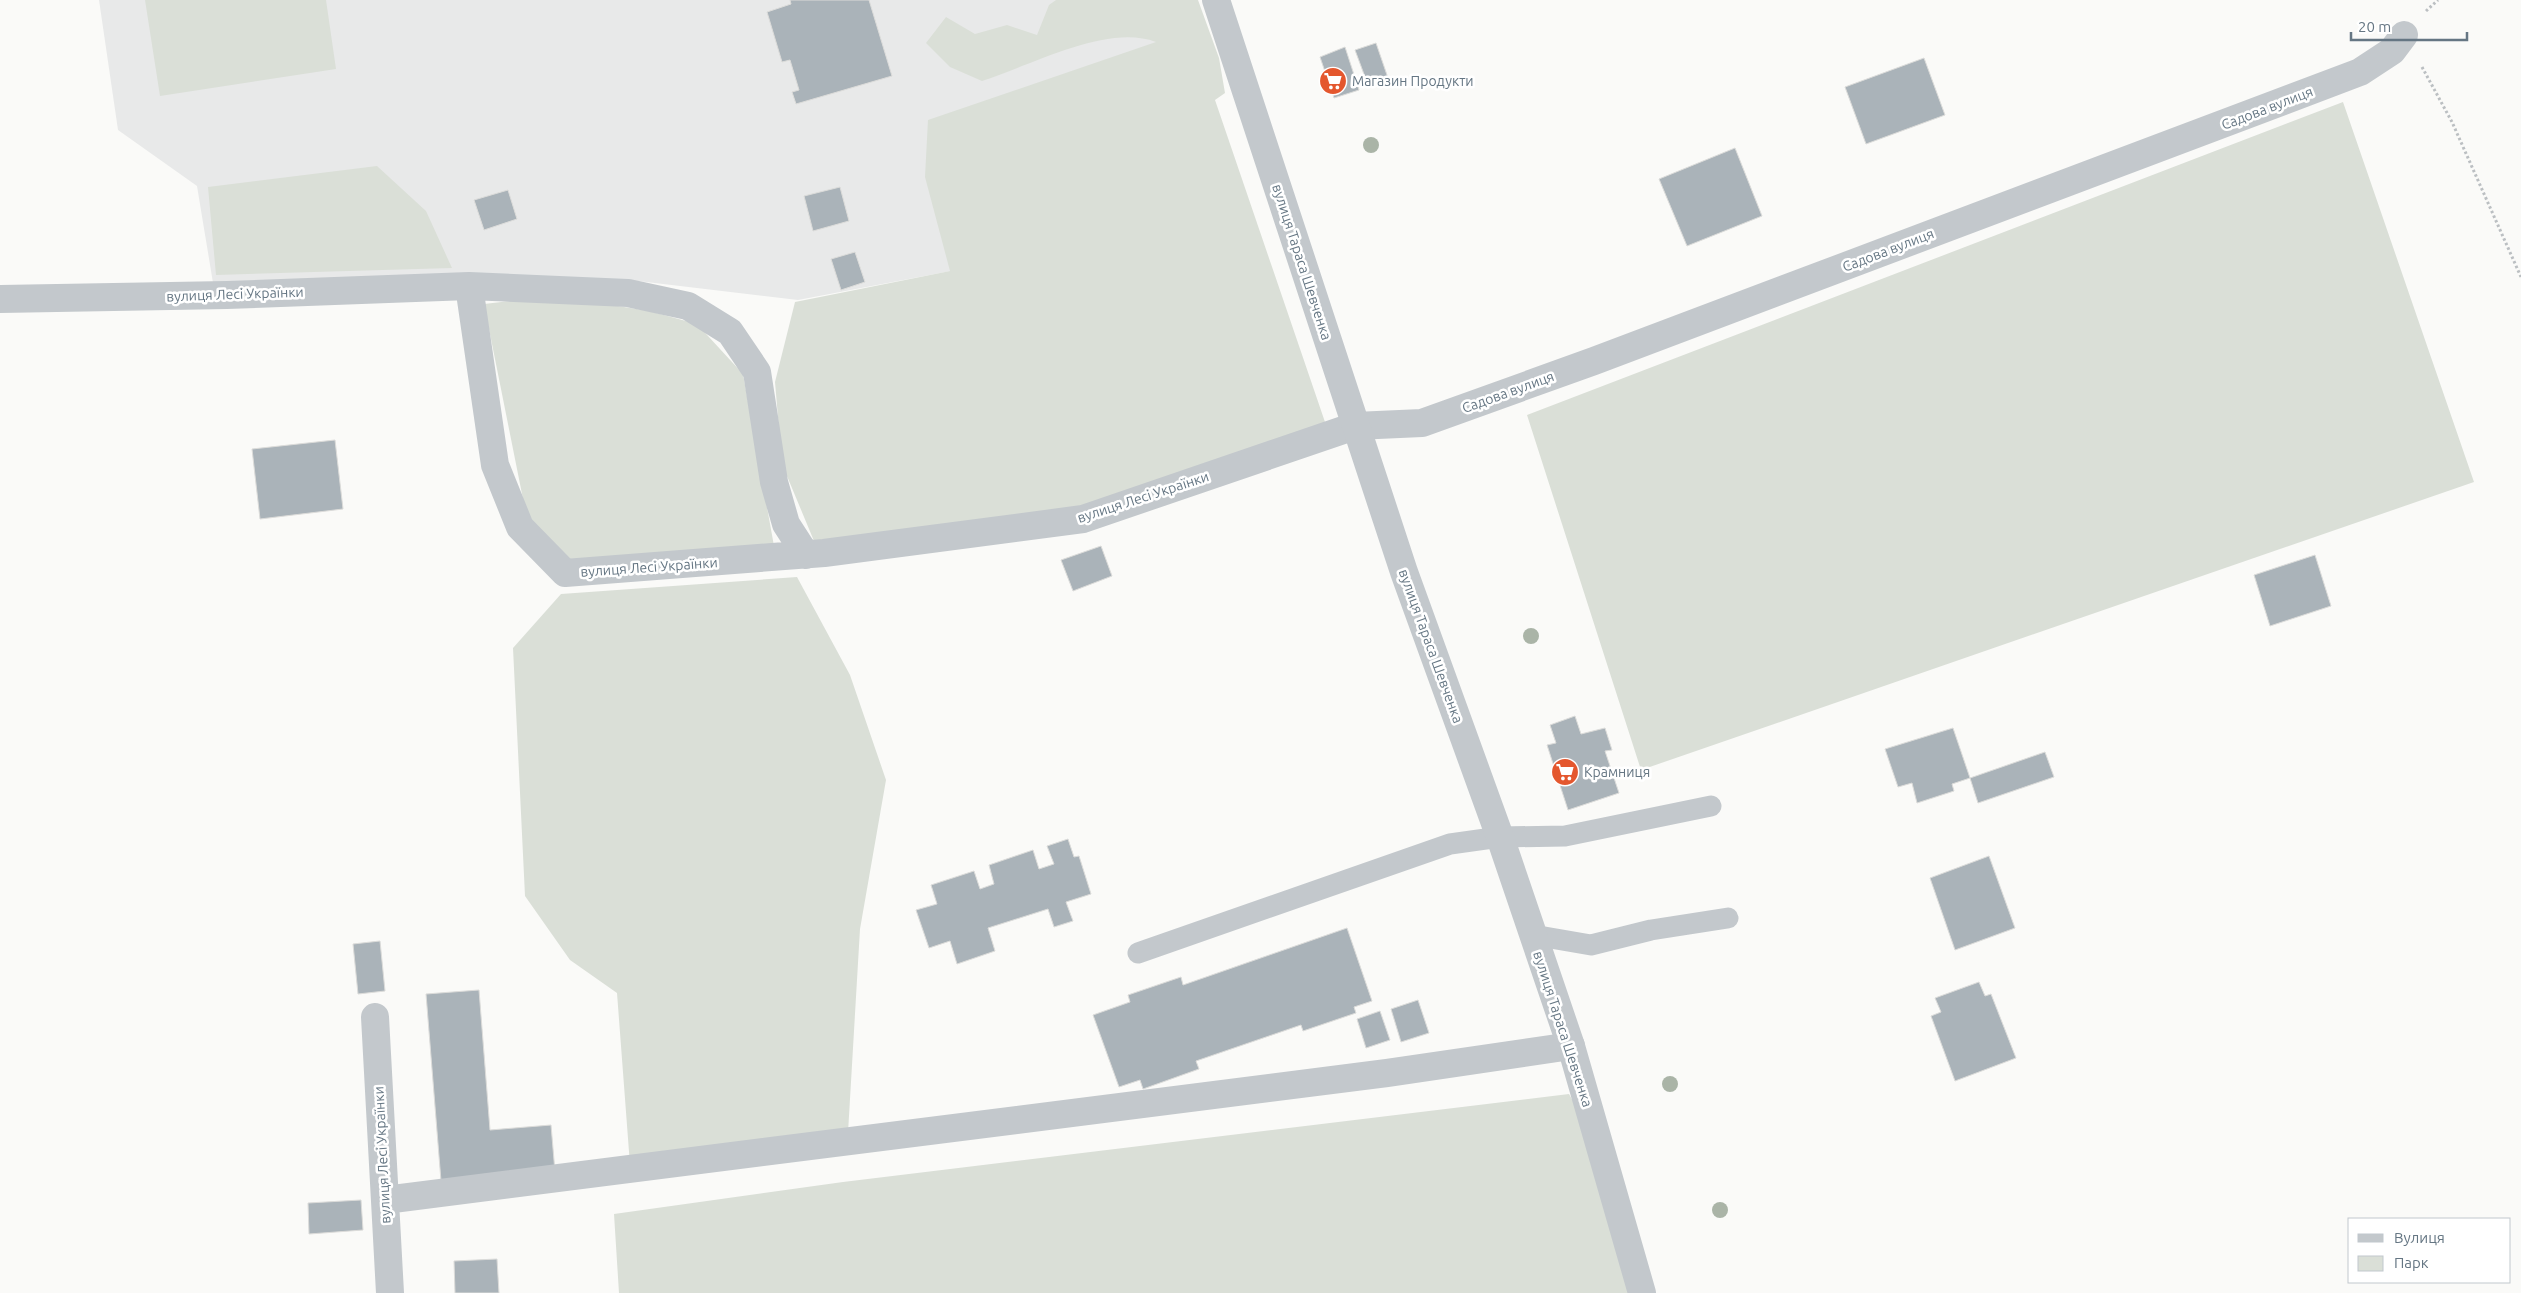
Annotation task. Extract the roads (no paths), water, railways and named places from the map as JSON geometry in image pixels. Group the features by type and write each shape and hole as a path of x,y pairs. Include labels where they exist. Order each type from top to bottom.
{"street":[{"name":"вулиця Тараса Шевченка","path":"1216,0 1404,572 1500,837 1571,1046 1642,1293"},
{"name":"Садова вулиця","path":"1355,426 1422,423 1594,361 2360,72 2392,51 2404,35"},
{"name":"вулиця Лесі Українки","path":"469,286 495,465 520,527 565,573 806,555 1083,519 1355,426"},
{"name":"вулиця Лесі Українки","path":"0,299 227,295 469,286 628,293 688,306 730,332 757,372 774,482 783,516 806,555"},
{"name":"вулиця Лесі Українки","path":"375,1017 390,1293"},
{"path":"385,1200 1387,1073 1571,1046"}],"lane":[{"path":"1138,953 1450,844 1500,837 1565,836 1711,806"},
{"path":"1533,936 1591,945 1651,930 1728,918"}],"place":[{"name":"Магазин Продукти","path":"1333,81"},
{"name":"Крамниця","path":"1565,772"}]}
